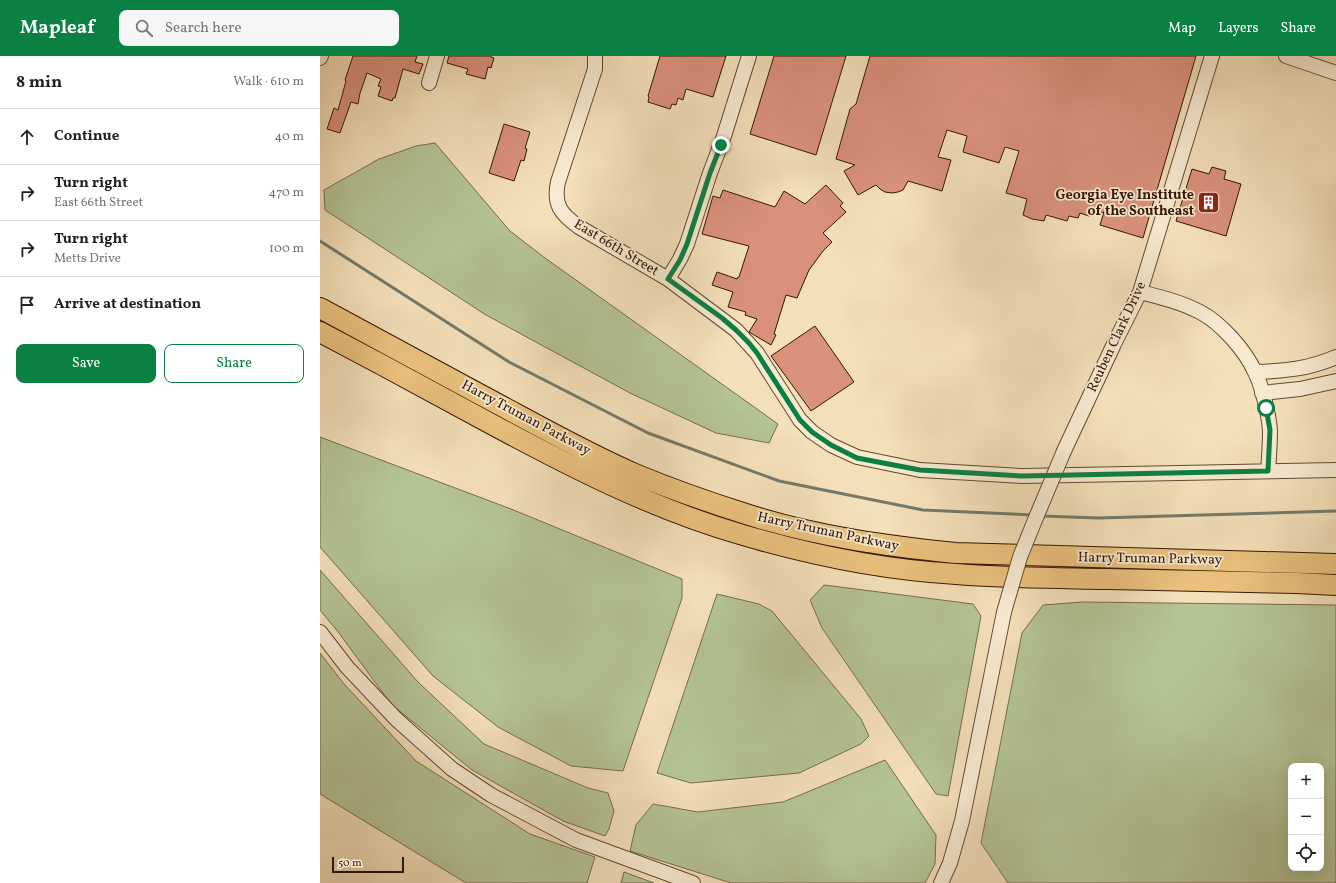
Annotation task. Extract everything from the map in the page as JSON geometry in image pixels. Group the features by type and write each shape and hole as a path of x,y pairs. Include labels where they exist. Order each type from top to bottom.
{"highway":[{"path":"320,292 401,342 473,390"},
{"name":"Harry Truman Parkway","path":"320,308 589,452 635,474 683,493 747,515 814,532 881,544 956,553 1336,564"},
{"name":"Harry Truman Parkway","path":"320,332 580,471 627,493 741,535 803,551 843,559 916,570 955,574 1336,585"},
{"path":"320,347 512,447 578,476 676,512"}],"street":[{"path":"429,83 437,56"},
{"name":"East 66th Street","path":"595,56 595,69 555,192 560,210 568,219 579,227 668,279 736,330 757,353 800,420 812,432 831,445 857,458 920,470 1022,476 1336,470"},
{"path":"668,279 680,260 687,244 710,173 724,136 748,56"},
{"name":"Reuben Clark Drive","path":"941,883 950,862 962,821 1004,612 1020,557 1064,451 1140,292 1212,56"},
{"path":"1286,56 1311,60 1336,73"},
{"path":"1140,292 1177,301 1201,312 1233,340 1255,372 1262,393 1270,430 1268,471"},
{"path":"1255,372 1287,371 1321,364 1336,357"},
{"path":"1262,393 1300,389 1336,381"},
{"path":"320,632 348,668 396,719 452,768 491,795 576,840 693,883"}],"green space":[{"path":"435,143 510,231 545,258 778,424 769,443 716,433 630,393 486,315 325,210 324,190 379,159 416,146"},
{"path":"320,437 511,509 682,579 682,598 623,771 571,766 498,727 433,676 320,547"},
{"path":"320,570 418,682 484,744 588,788 608,793 614,811 609,829 605,836 563,821 472,770 391,704 339,633 320,610"},
{"path":"824,585 973,604 981,616 948,796 936,794 822,628 810,600"},
{"path":"717,594 759,604 772,611 861,719 869,736 861,744 799,773 691,783 657,773"},
{"path":"1083,602 1336,605 1335,883 1008,883 981,843 1022,633 1043,605"},
{"path":"320,653 344,684 416,761 530,834 595,857 587,883 466,883 320,794"},
{"path":"885,760 936,835 935,864 925,883 731,883 630,851 636,825 653,804 698,812 783,802"},
{"path":"624,872 654,883 621,883"}],"building":[{"path":"353,56 417,56 415,62 423,64 419,74 403,69 395,98 393,98 392,101 378,96 381,87 378,86 381,79 367,73 358,104 351,102 340,133 327,129 334,108 338,110 346,81 345,80"},
{"path":"449,56 491,56 494,58 491,68 488,67 485,79 466,74 468,69 447,63"},
{"path":"660,56 726,56 713,97 686,89 683,100 678,98 676,105 672,104 670,109 648,102 648,96"},
{"path":"774,56 846,56 816,155 750,134"},
{"path":"870,56 1196,56 1143,238 1100,225 1104,212 1089,216 1080,213 1078,218 1069,216 1067,221 1046,215 1044,221 1032,219 1023,215 1027,199 1006,193 1019,151 1005,147 999,163 963,152 967,136 947,130 938,157 951,160 942,191 908,181 903,190 898,192 885,192 876,185 858,195 844,171 855,165 836,159 850,109 856,104"},
{"path":"504,124 530,132 525,148 527,149 524,161 521,160 514,181 489,173"},
{"name":"Georgia Eye Institute of the Southeast","path":"1212,167 1226,171 1224,179 1241,184 1226,236 1176,221 1192,169 1209,174"},
{"path":"826,185 843,203 840,206 846,212 823,233 832,242 823,251 809,270 797,298 786,295 774,334 776,335 771,345 749,332 757,319 745,315 746,312 728,307 733,292 712,285 717,272 737,279 739,277 749,246 702,234 713,196 720,198 723,190 775,207 784,191 805,204"},
{"path":"815,326 854,382 811,411 771,356"}],"waterway":[{"path":"320,241 509,362 648,433 779,481 923,510 1032,515"},
{"path":"1042,516 1099,518 1336,511"}],"place":[{"name":"Georgia Eye Institute of the Southeast","path":"1209,203"}],"route":[{"path":"721,145 710,173 687,244 680,260 668,279 736,330 757,353 800,420 812,432 844,452 857,458 920,470 1022,476 1268,471 1270,430 1266,408"}]}
